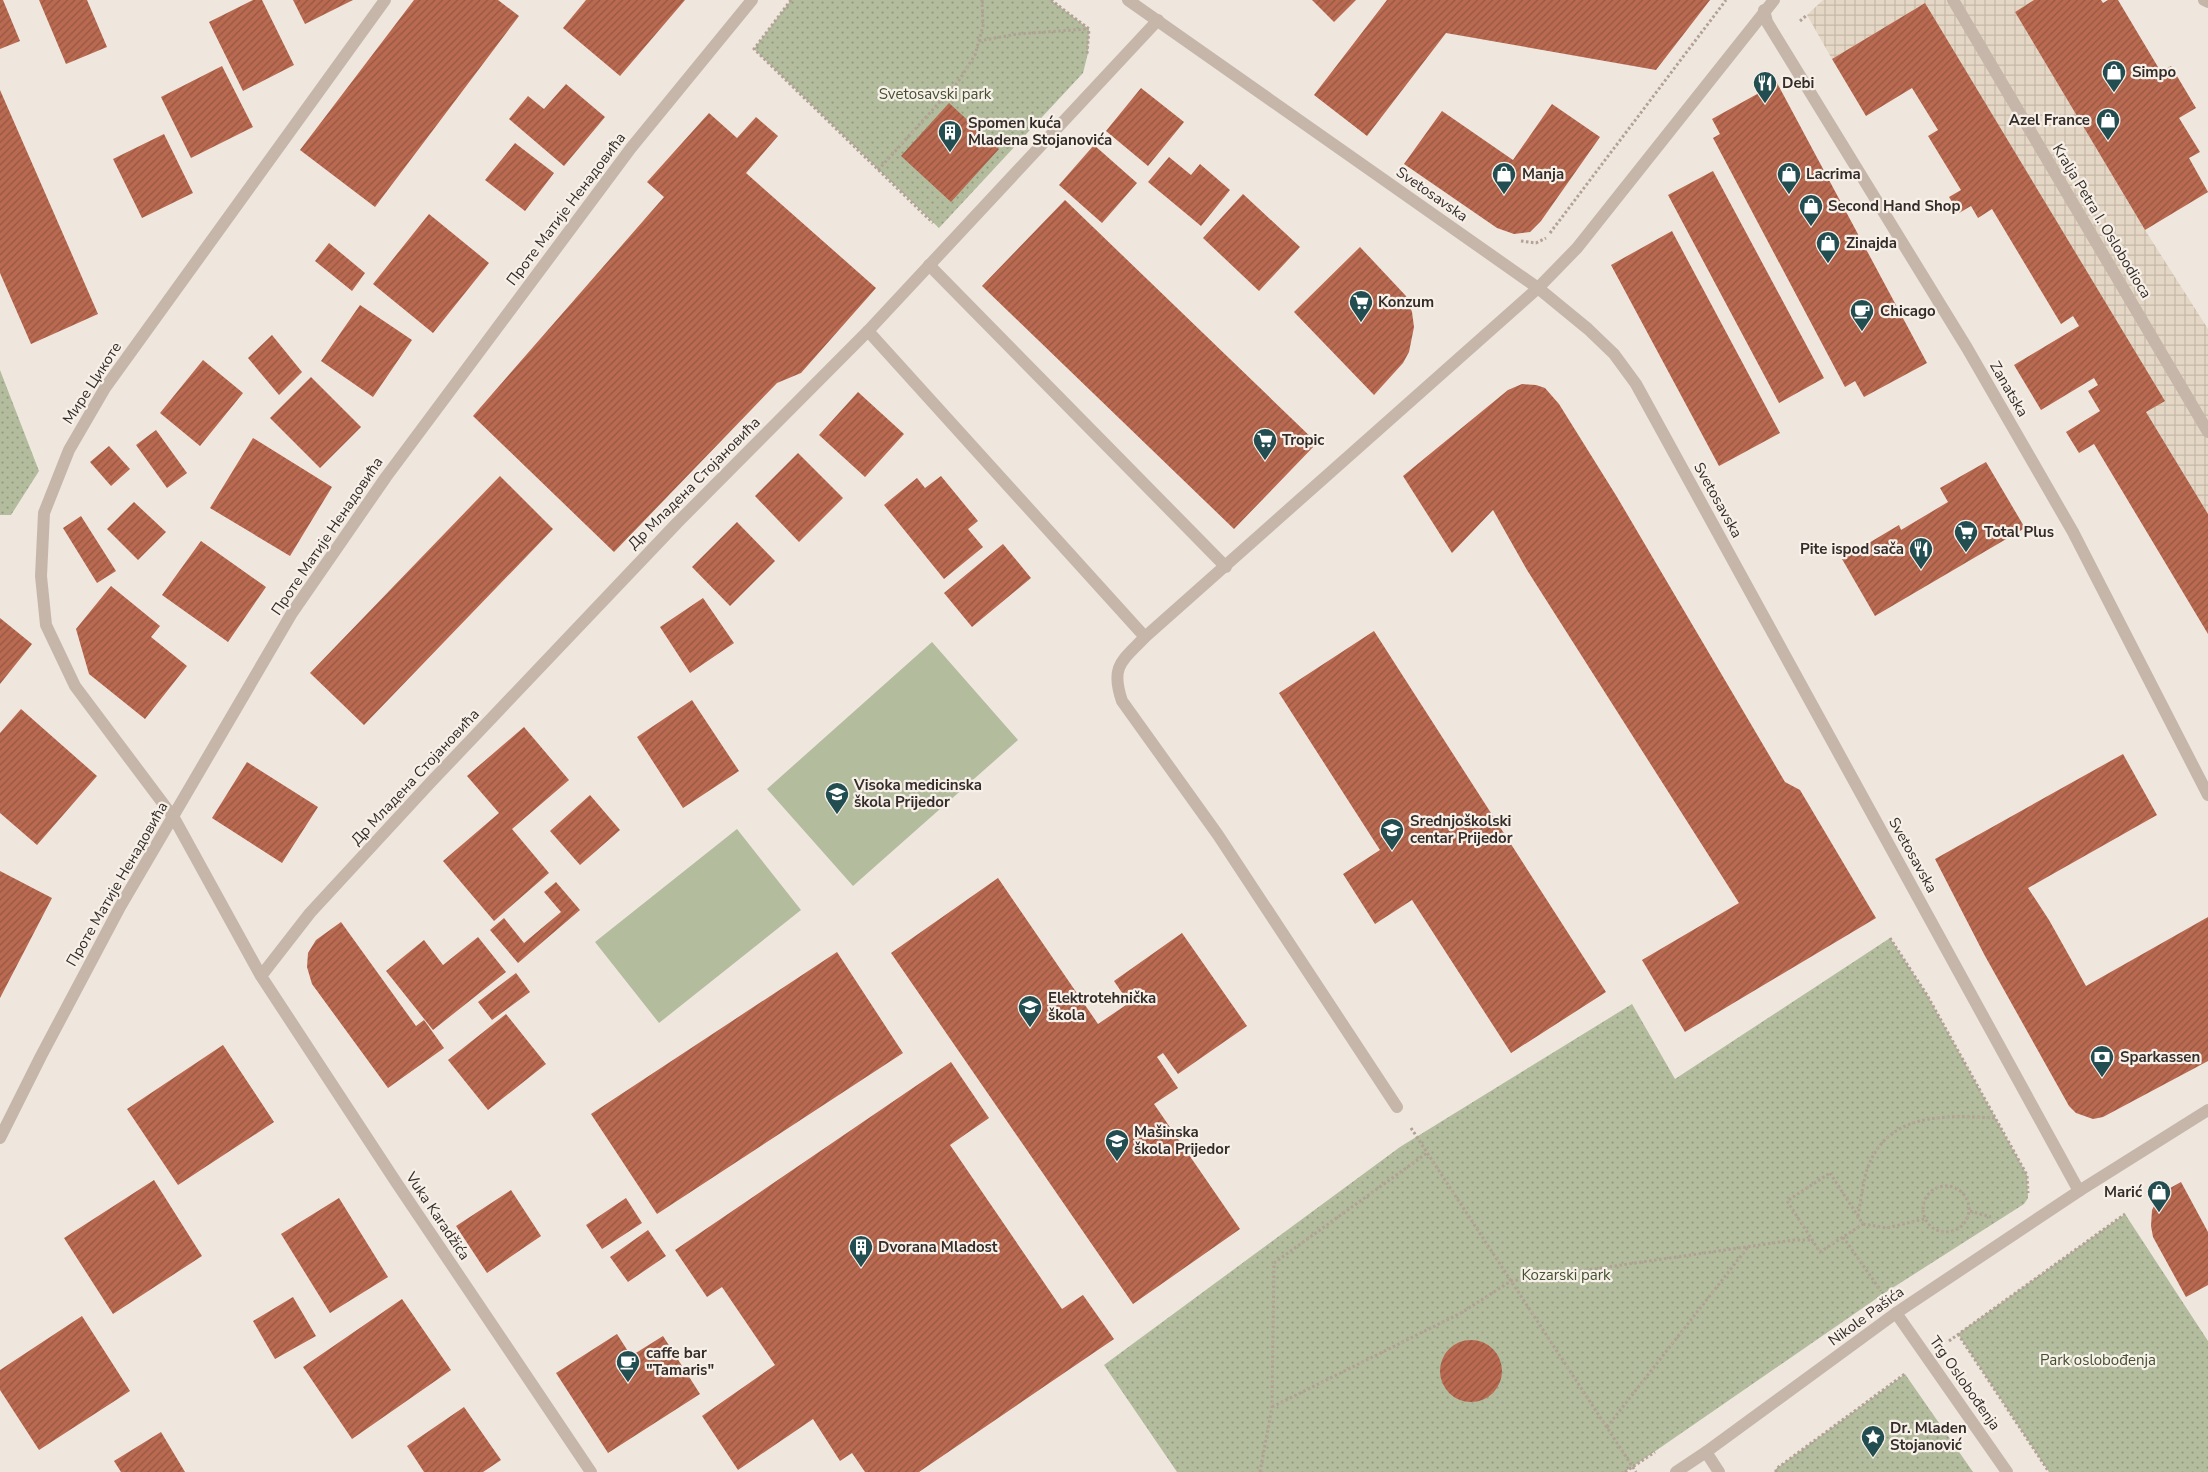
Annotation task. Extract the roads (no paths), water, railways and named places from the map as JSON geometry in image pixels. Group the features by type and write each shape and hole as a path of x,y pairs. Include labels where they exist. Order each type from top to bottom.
{"street":[{"name":"Мире Цикоте","path":"261,976 174,818 75,686 46,625 41,576 44,513 69,450 105,388 386,0"},
{"name":"Проте Матије Ненадовића","path":"0,1138 40,1056 120,907 174,818 292,614 386,477 631,148 752,0"},
{"name":"Svetosavska","path":"1128,0 1538,288 1608,348 1636,384 2079,1192"},
{"path":"1397,1107 1218,835 1122,701 1116,684 1119,665 1145,637 1538,288 1577,248 1764,10 1774,0"},
{"name":"Kralja Petra I. Oslobodioca","path":"1953,0 2208,432"},
{"path":"2204,0 2208,2"},
{"name":"Zanatska","path":"1764,10 1767,22 1967,348 2073,532 2208,795"},
{"name":"Др Младена Стојановића","path":"261,976 310,913 430,783 677,523 868,331 1158,20"},
{"path":"929,265 1226,567"},
{"path":"868,331 1145,637"},
{"name":"Vuka Karadžića","path":"261,976 396,1182 591,1472"},
{"name":"Nikole Pašića","path":"1676,1472 1896,1313 2079,1192 2208,1110"},
{"name":"Trg Oslobođenja","path":"1896,1313 2007,1472"},
{"path":"1706,1452 1719,1472"}],"place":[{"name":"Simpo","path":"2114,93"},
{"name":"Debi","path":"1765,104"},
{"name":"Azel France","path":"2108,141"},
{"name":"Spomen kuća Mladena Stojanovića","path":"950,153"},
{"name":"Manja","path":"1504,195"},
{"name":"Lacrima","path":"1789,195"},
{"name":"Second Hand Shop","path":"1811,227"},
{"name":"Zinajda","path":"1828,264"},
{"name":"Konzum","path":"1361,323"},
{"name":"Chicago","path":"1862,332"},
{"name":"Tropic","path":"1265,461"},
{"name":"Total Plus","path":"1966,553"},
{"name":"Pite ispod sača","path":"1921,570"},
{"name":"Visoka medicinska škola Prijedor","path":"837,815"},
{"name":"Srednjoškolski centar Prijedor","path":"1392,851"},
{"name":"Elektrotehnička škola","path":"1030,1028"},
{"name":"Sparkassen","path":"2102,1078"},
{"name":"Mašinska škola Prijedor","path":"1117,1162"},
{"name":"Marić","path":"2159,1213"},
{"name":"Dvorana Mladost","path":"861,1268"},
{"name":"caffe bar \"Tamaris\"","path":"628,1383"},
{"name":"Dr. Mladen Stojanović","path":"1873,1458"}],"park label":[{"name":"Svetosavski park","path":"935,94"},
{"name":"Kozarski park","path":"1566,1275"},
{"name":"Park oslobođenja","path":"2098,1360"}]}
